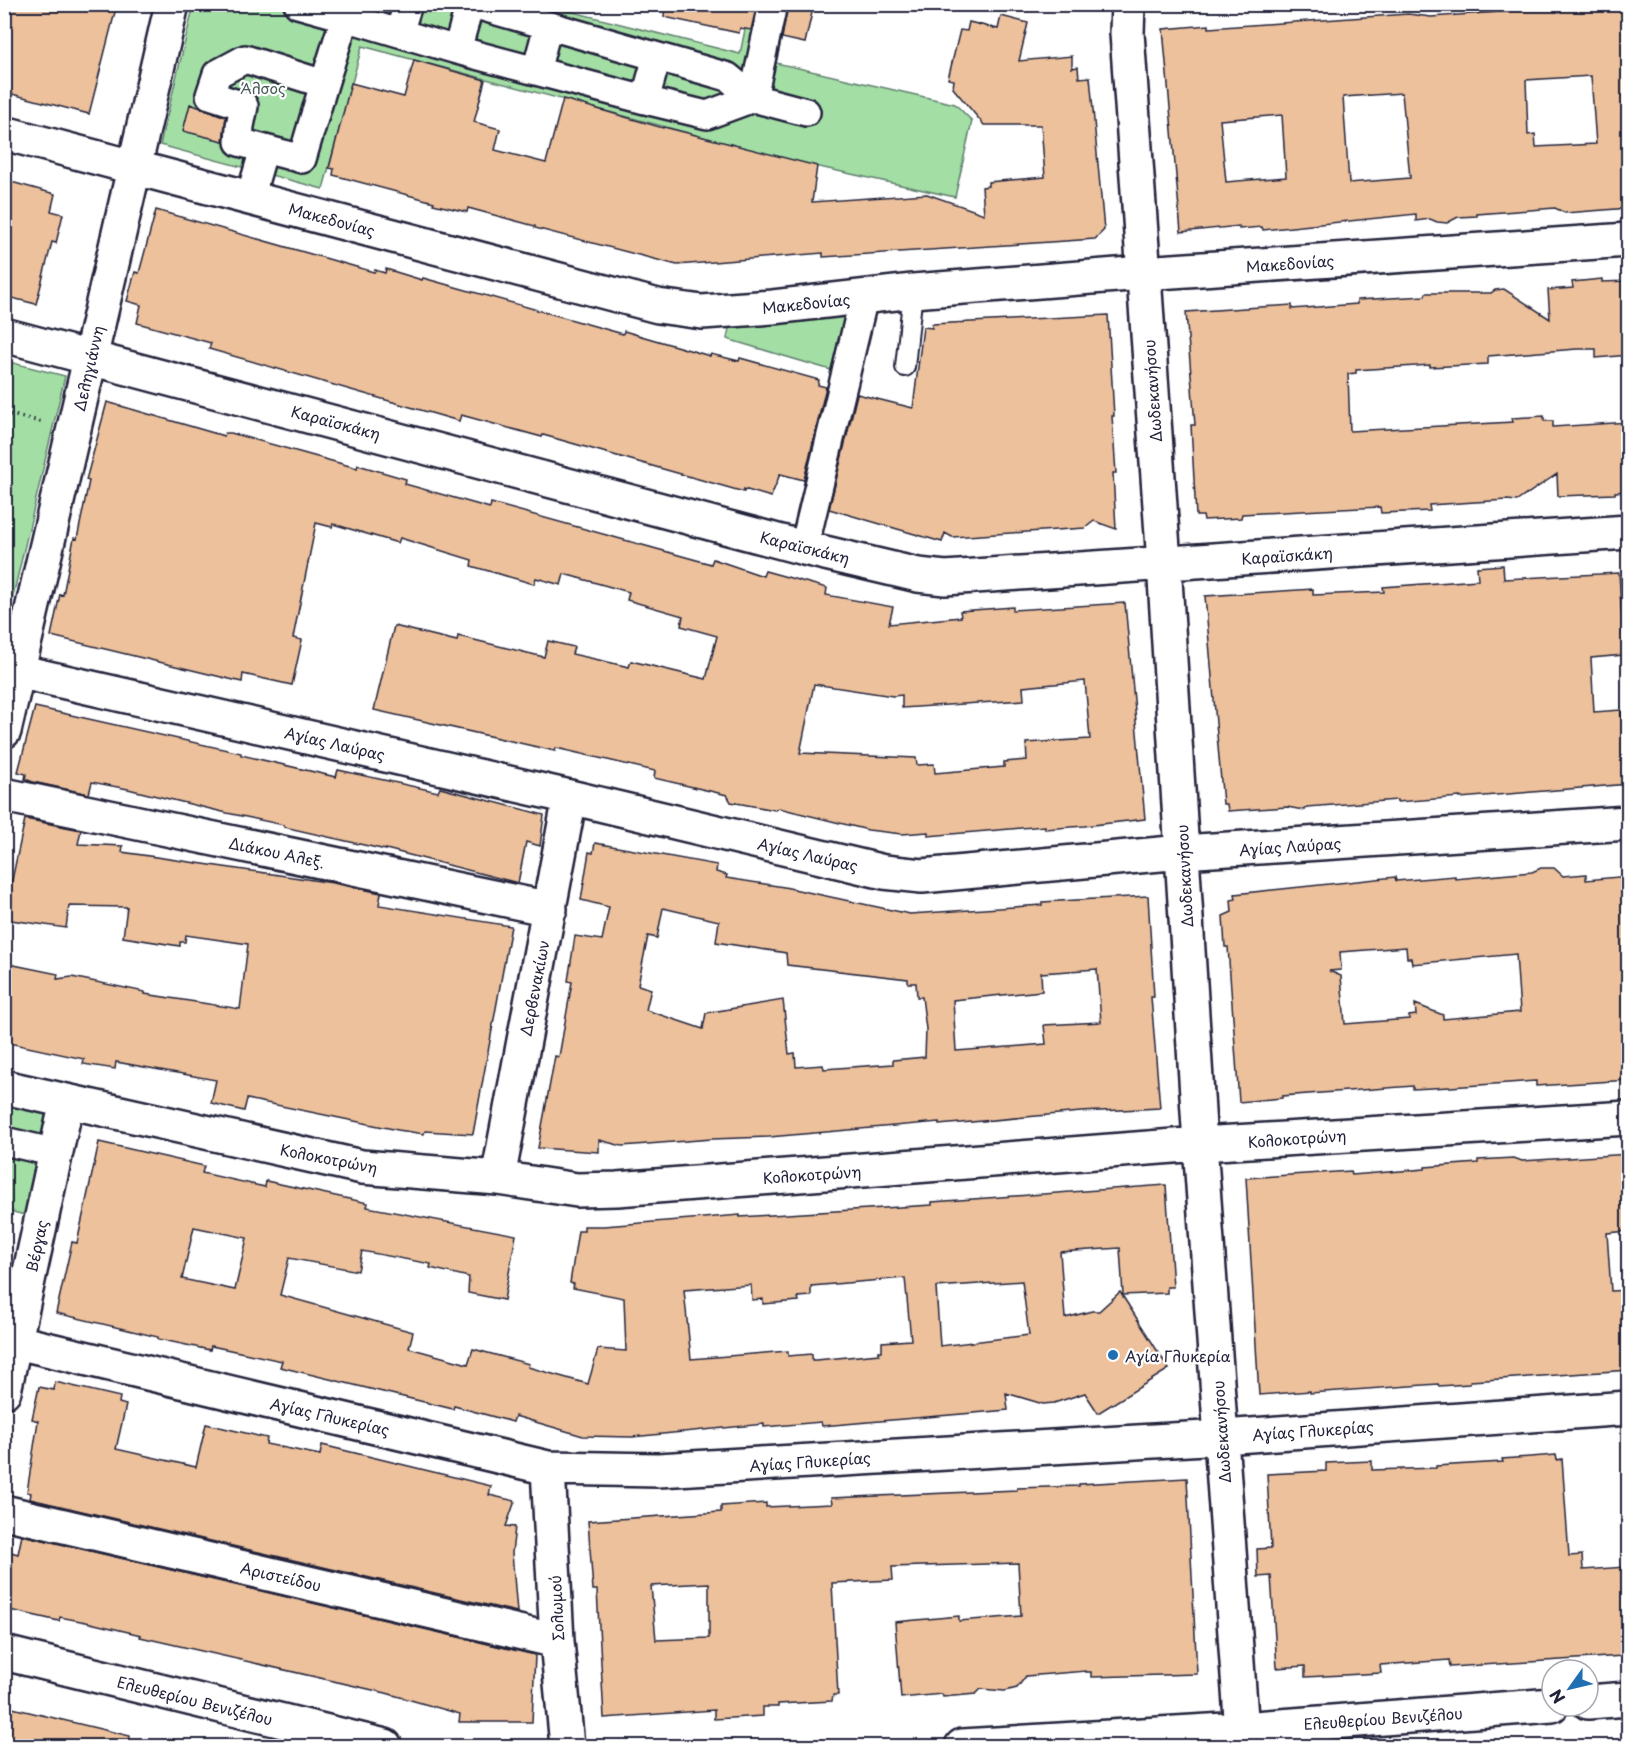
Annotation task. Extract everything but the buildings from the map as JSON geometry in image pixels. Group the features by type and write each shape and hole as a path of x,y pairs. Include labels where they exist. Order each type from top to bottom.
{"street":[{"name":"Δεληγιάννη","path":"4,731 11,669 91,357 172,4"},
{"path":"298,4 457,50 707,115 753,98"},
{"path":"399,33 408,4"},
{"path":"457,50 472,4 728,77 753,98 806,112"},
{"path":"753,98 773,4"},
{"name":"Δωδεκανήσου","path":"1128,4 1127,33 1164,563 1200,1144 1242,1738"},
{"path":"324,84 245,59 217,74 210,95 244,106 239,142 302,159 345,17"},
{"path":"536,71 548,26"},
{"path":"645,100 657,57"},
{"name":"Μακεδονίας","path":"4,133 658,306 702,312 913,291 1143,273 1629,240"},
{"path":"250,197 264,149"},
{"path":"804,548 864,297"},
{"name":"Καραϊσκάκη","path":"4,335 804,548 918,575 945,578 1629,532"},
{"name":"Αγίας Λαύρας","path":"11,669 570,797 884,872 922,876 1182,852 1629,823"},
{"name":"Διάκου Αλεξ.","path":"4,795 550,909"},
{"name":"Δερβενακίων","path":"498,1178 570,797"},
{"name":"Κολοκοτρώνη","path":"4,1087 362,1167 498,1178 577,1190 617,1189 1200,1144 1629,1118"},
{"name":"Βέργας","path":"4,1391 10,1340 67,1101"},
{"path":"4,1141 56,1153"},
{"name":"Αγίας Γλυκερίας","path":"10,1340 548,1468 658,1470 1222,1437 1629,1408"},
{"name":"Σολωμού","path":"548,1468 558,1641 567,1746"},
{"name":"Αριστείδου","path":"4,1512 558,1641"},
{"name":"Ελευθερίου Βενιζέλου","path":"4,1653 385,1746"},
{"path":"1600,1701 1629,1699"},
{"name":"Ελευθερίου Βενιζέλου","path":"962,1746 1242,1738 1540,1706"}],"lane":[{"path":"905,367 913,291"}],"green space":[{"name":"Άλσος","path":"194,4 545,5 740,54 750,5 789,5 776,63 955,104 972,121 955,197 797,162 362,46 323,189 160,145"},
{"path":"845,313 831,370 727,339 730,323"},
{"path":"4,361 65,376 5,630"},
{"path":"5,1100 47,1110 25,1215 5,1210"}],"place":[{"name":"Αγία Γλυκερία","path":"1113,1355"}]}
